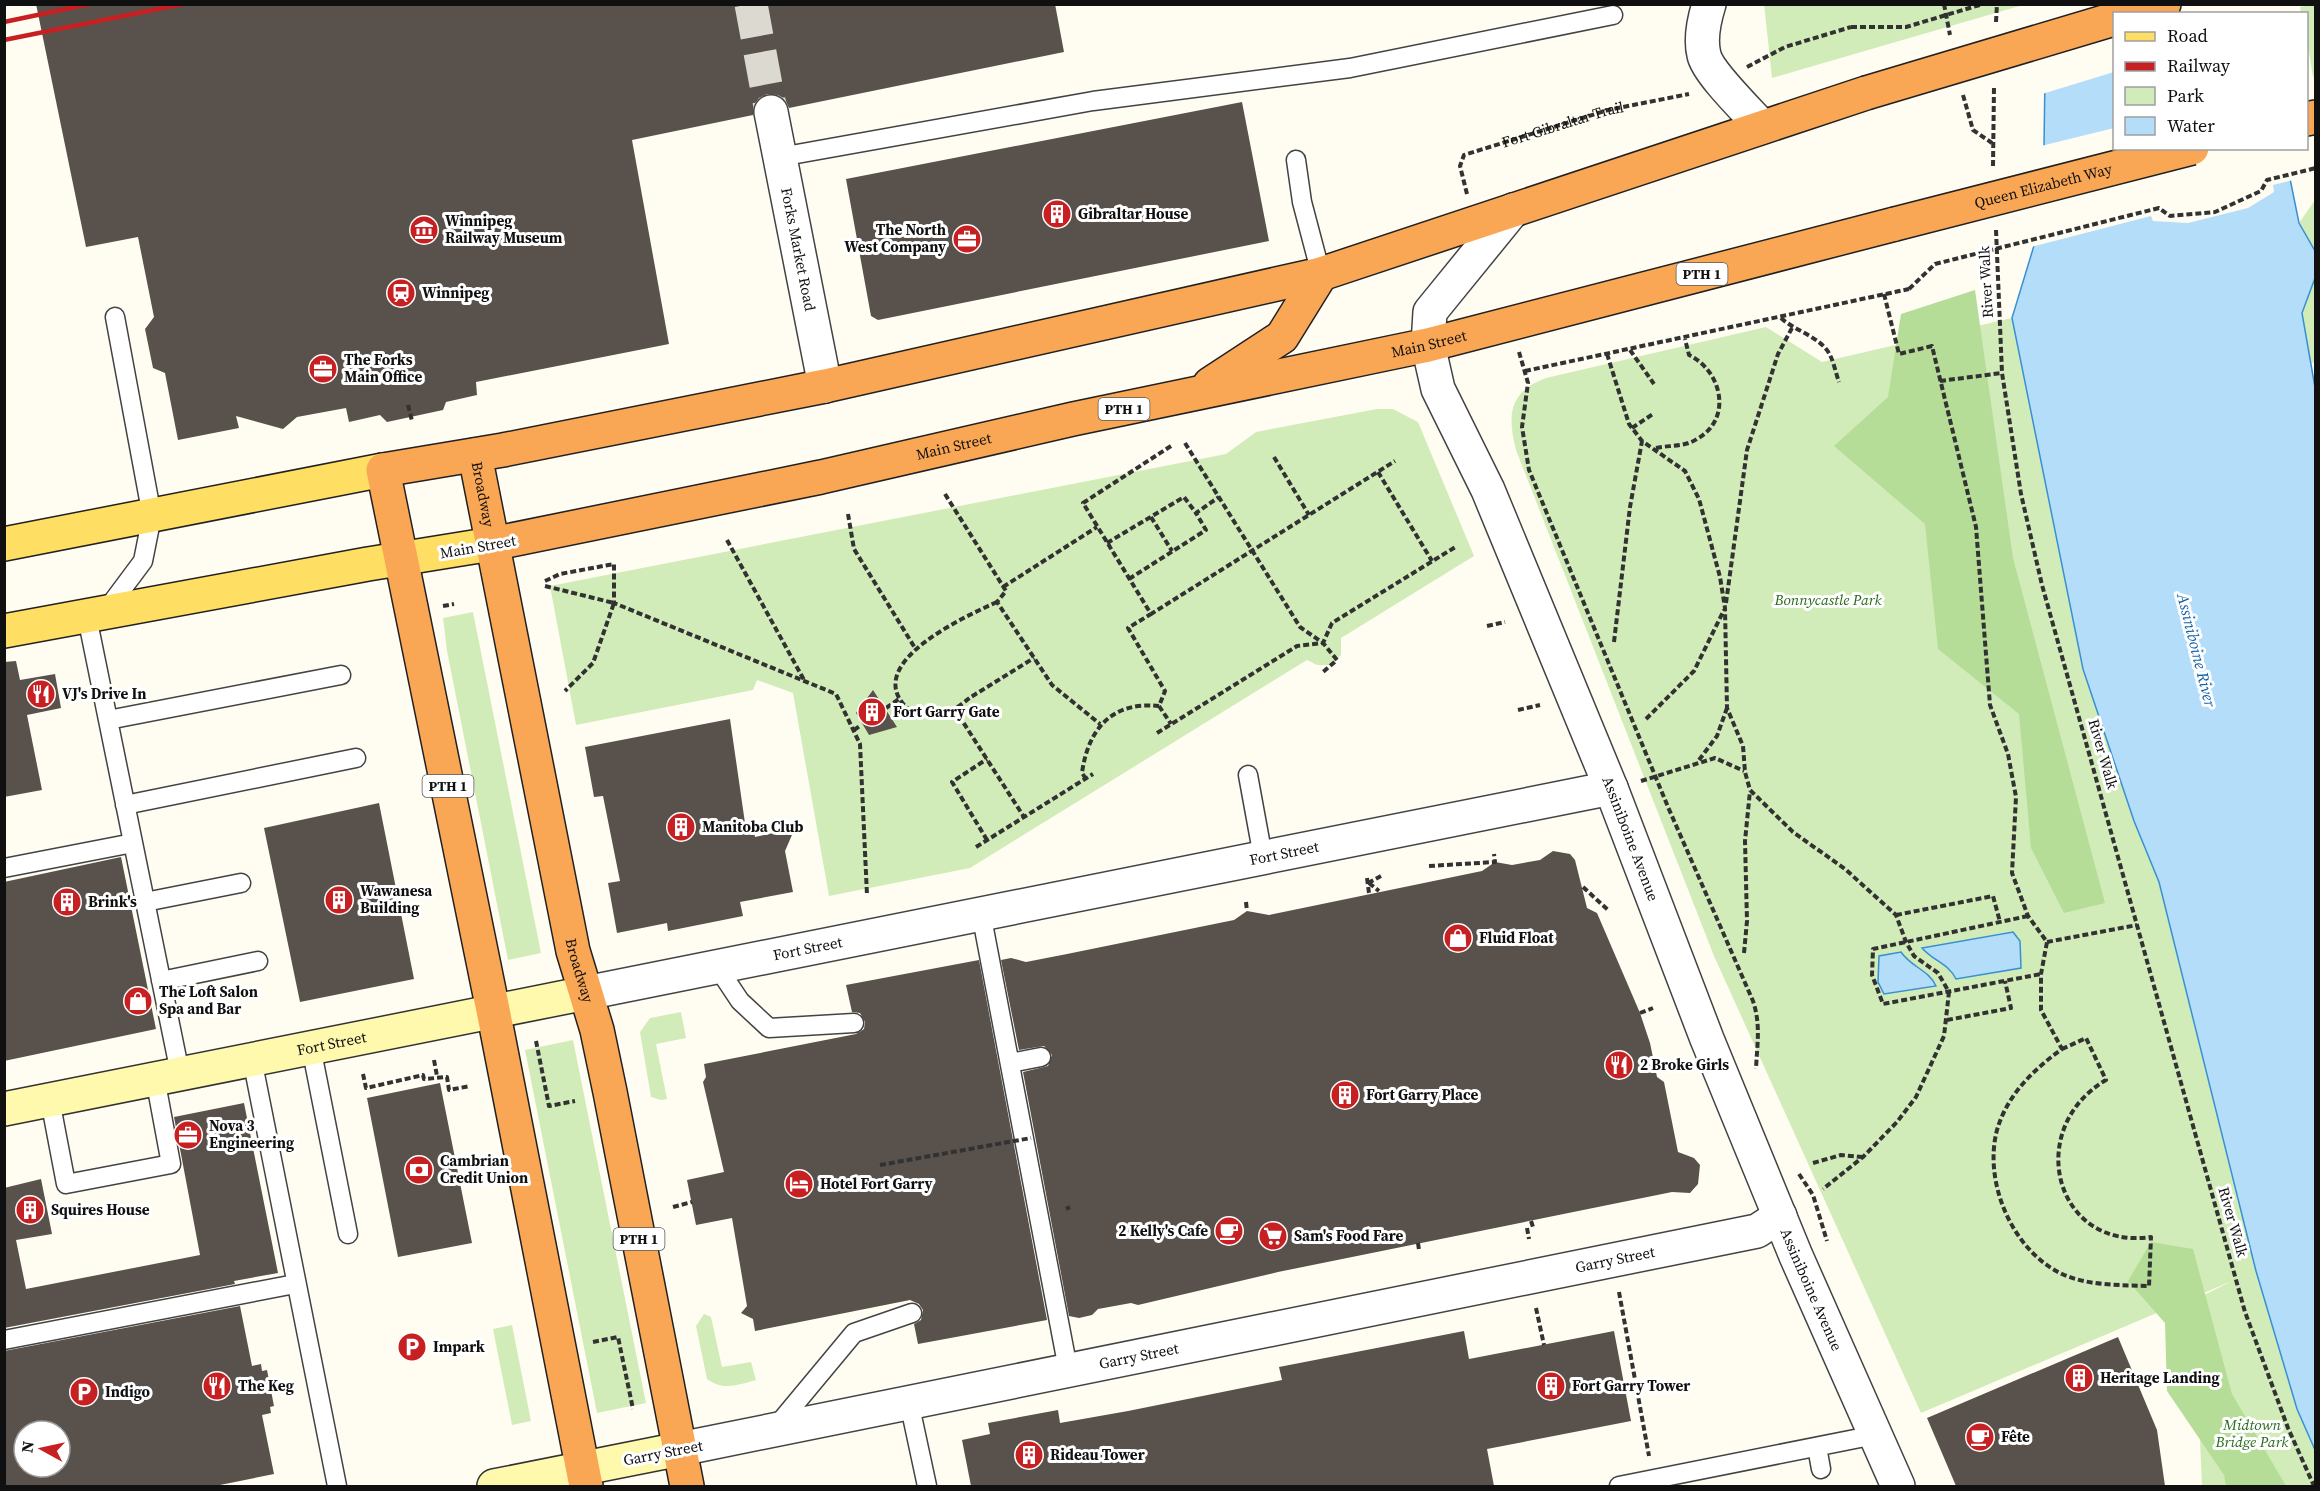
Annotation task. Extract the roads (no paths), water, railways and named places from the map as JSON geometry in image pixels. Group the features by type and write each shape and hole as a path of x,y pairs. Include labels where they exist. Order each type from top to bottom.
{"highway":[{"path":"2140,12 2164,4"},
{"path":"383,470 475,455 825,386 1321,274 1866,93 2113,20"},
{"name":"Queen Elizabeth Way","path":"1895,224 2184,150"},
{"name":"Main Street","path":"492,544 798,482 1194,394 1428,345 1895,224"},
{"path":"1194,394 1282,337 1321,274"},
{"name":"Broadway","path":"475,455 573,951 586,993 610,1092 687,1486"},
{"name":"PTH 1","path":"383,470 585,1478"}],"main road":[{"path":"4,544 383,470"},
{"name":"Main Street","path":"4,631 368,564 401,561 492,544"}],"street":[{"path":"1709,4 1704,18 1704,57 1720,80 1762,127"},
{"name":"Forks Market Road","path":"771,112 825,386"},
{"name":"Assiniboine Avenue","path":"1513,210 1430,312 1428,345 1438,389 1488,490 1611,788 1707,1039 1780,1216 1898,1486"},
{"name":"Fort Street","path":"4,1109 1611,788"},
{"name":"Garry Street","path":"494,1486 585,1478 680,1449 1756,1231 1780,1216"}],"lane":[{"path":"780,157 1093,102 1350,68 1613,15"},
{"path":"1296,160 1302,202 1321,274"},
{"path":"50,1100 66,1184 171,1164 168,1076 161,981 108,720 96,615 143,561 152,516 114,317"},
{"path":"108,720 341,675"},
{"path":"125,805 356,758"},
{"path":"1248,775 1263,857"},
{"path":"4,868 133,843"},
{"path":"145,902 241,883"},
{"path":"981,913 1068,1369"},
{"path":"161,981 258,961"},
{"path":"716,965 740,1001 769,1029 854,1023"},
{"path":"312,1047 348,1234"},
{"path":"1010,1063 1041,1057"},
{"path":"252,1059 337,1486"},
{"path":"4,1340 295,1284"},
{"path":"772,1431 854,1333 912,1313"},
{"path":"909,1402 927,1486"},
{"path":"1618,1486 1875,1435"},
{"path":"1817,1447 1821,1469"}],"water":[{"name":"Assiniboine River","path":"2046,5 2113,14 2113,150 2284,150 2299,223 2315,251 2315,278 2302,313 2316,393 2315,1450 2297,1409 2256,1271 2159,882 2134,821 2083,669 2012,318 2043,216"},
{"path":"2013,932 2020,941 2021,968 1956,979 1949,969 1922,948"},
{"path":"1901,952 1929,976 1936,986 1884,994 1878,982 1879,956"}],"tunnel":[{"path":"751,4 771,112"}],"railway":[{"path":"4,22 90,4"},
{"path":"4,40 183,4"}],"place":[{"name":"Gibraltar House","path":"1057,214"},
{"name":"Winnipeg Railway Museum","path":"424,230"},
{"name":"The North West Company","path":"967,239"},
{"name":"Winnipeg","path":"401,293"},
{"name":"The Forks Main Office","path":"323,369"},
{"name":"VJ's Drive In","path":"41,694"},
{"name":"Fort Garry Gate","path":"872,712"},
{"name":"Manitoba Club","path":"681,827"},
{"name":"Wawanesa Building","path":"339,900"},
{"name":"Brink's","path":"67,902"},
{"name":"Fluid Float","path":"1458,938"},
{"name":"The Loft Salon Spa and Bar","path":"138,1001"},
{"name":"2 Broke Girls","path":"1619,1065"},
{"name":"Fort Garry Place","path":"1345,1095"},
{"name":"Nova 3 Engineering","path":"188,1135"},
{"name":"Cambrian Credit Union","path":"419,1170"},
{"name":"Hotel Fort Garry","path":"799,1184"},
{"name":"Squires House","path":"30,1210"},
{"name":"2 Kelly's Cafe","path":"1229,1231"},
{"name":"Sam's Food Fare","path":"1273,1236"},
{"name":"Impark","path":"412,1347"},
{"name":"Heritage Landing","path":"2079,1378"},
{"name":"The Keg","path":"217,1386"},
{"name":"Fort Garry Tower","path":"1551,1386"},
{"name":"Indigo","path":"84,1392"},
{"name":"Fête","path":"1980,1437"},
{"name":"Rideau Tower","path":"1029,1455"}],"park label":[{"name":"Bonnycastle Park","path":"1828,600"},
{"name":"Midtown Bridge Park","path":"2252,1434"}]}
